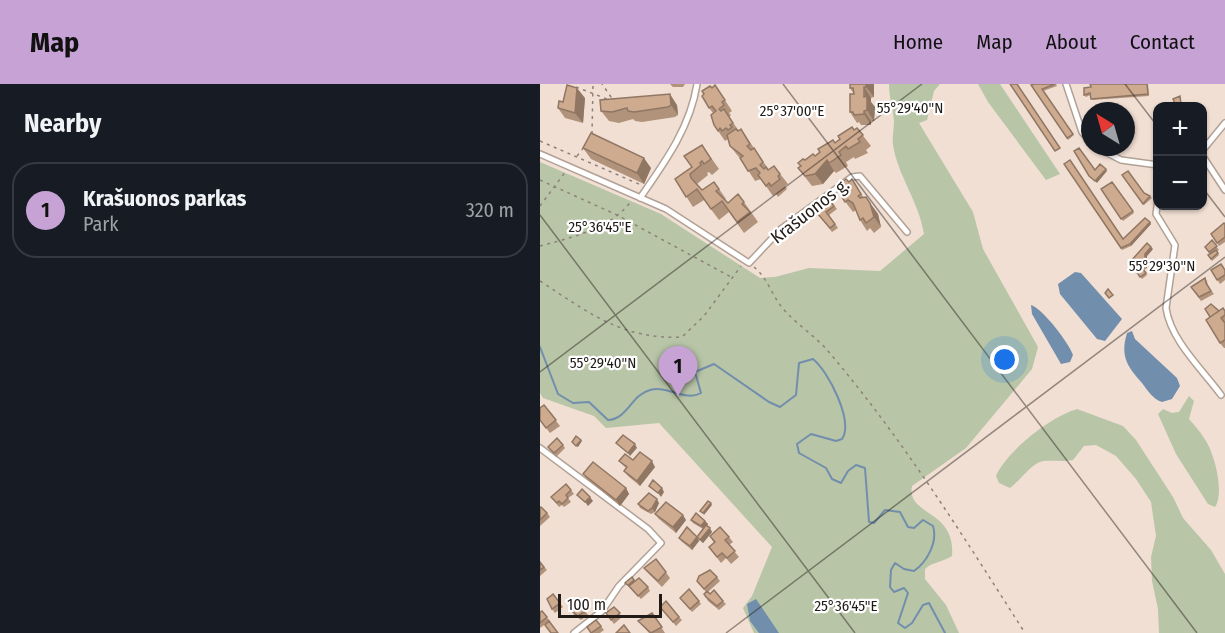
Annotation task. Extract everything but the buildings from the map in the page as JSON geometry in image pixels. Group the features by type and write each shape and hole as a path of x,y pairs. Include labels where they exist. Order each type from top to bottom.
{"street":[{"path":"637,196 647,188 688,122 697,84"},
{"path":"1066,84 1081,129"},
{"path":"1207,148 1225,123"},
{"path":"540,154 666,209 747,262"},
{"path":"1113,156 1121,160 1153,164"},
{"path":"1205,156 1225,190"},
{"name":"Krašuonos g.","path":"747,262 781,229 852,177 860,176 907,232"},
{"path":"1157,210 1156,214 1175,245 1166,308 1168,318 1186,350 1221,395"},
{"path":"540,448 648,529 661,543 620,586 602,611 574,633"}],"path":[{"path":"576,157 590,140 594,129 593,84"},
{"path":"576,87 593,96 607,99 611,96 602,84"},
{"path":"540,141 647,188"},
{"path":"540,206 556,187 569,166"},
{"path":"540,180 617,215 732,278"},
{"path":"540,246 584,232 617,215 637,196"},
{"path":"540,281 615,327 641,336 664,338 682,336 690,331 747,262 763,274 769,290 783,309 827,349 896,437 938,496 1025,633"}],"green space":[{"path":"889,84 940,84 934,91 927,120 919,123 973,212 983,249 1038,347 1032,369 966,448 912,486 912,496 916,503 940,521 947,529 951,541 952,556 925,569 925,579 946,605 959,633 754,633 743,608 752,596 772,547 659,423 606,428 594,416 543,398 540,393 540,162 661,214 760,278 775,277 809,268 880,271 924,234 918,211 896,156"},
{"path":"978,84 1000,84 1060,174 1046,180 988,102"},
{"path":"1189,396 1194,401 1189,419 1208,444 1215,462 1219,492 1215,507 1208,504 1176,454 1158,414 1163,409 1172,413 1179,412"},
{"path":"1077,409 1123,426 1136,440 1173,497 1183,518 1211,550 1225,574 1225,633 1159,633 1158,609 1152,581 1151,557 1156,536 1151,502 1136,479 1116,456 1096,445 1084,446 1073,460 1040,462 1010,488 999,483 996,476 1019,446 1054,419"}],"water":[{"path":"1075,272 1081,273 1122,319 1105,341 1097,339 1060,294 1058,284"},
{"path":"1031,305 1049,319 1066,343 1073,355 1070,362 1061,364 1032,314"},
{"path":"1132,331 1135,339 1177,378 1180,386 1172,399 1162,402 1156,399 1129,366 1124,348 1127,333"},
{"path":"756,599 779,633 759,633 750,621 747,604"}],"waterway":[{"path":"540,347 558,394 573,403 589,402 608,420 620,416 638,397 650,390 657,389 689,396 701,393 695,372 714,364 769,402 780,407 796,395 799,363 813,359 826,374 838,397 845,421 845,431 842,439 836,441 811,434 797,444 799,453 826,468 832,479 841,483 848,471 856,465 865,468 869,522 874,523 885,510 900,512 908,527 914,528 923,520 933,526 933,545 927,557 914,571 904,569 895,563 891,570 890,587 894,592 904,588 908,593 898,623 905,628 912,623 923,605 929,603 945,633"}],"place":[{"name":"Krašuonos parkas","path":"678,396"}]}
